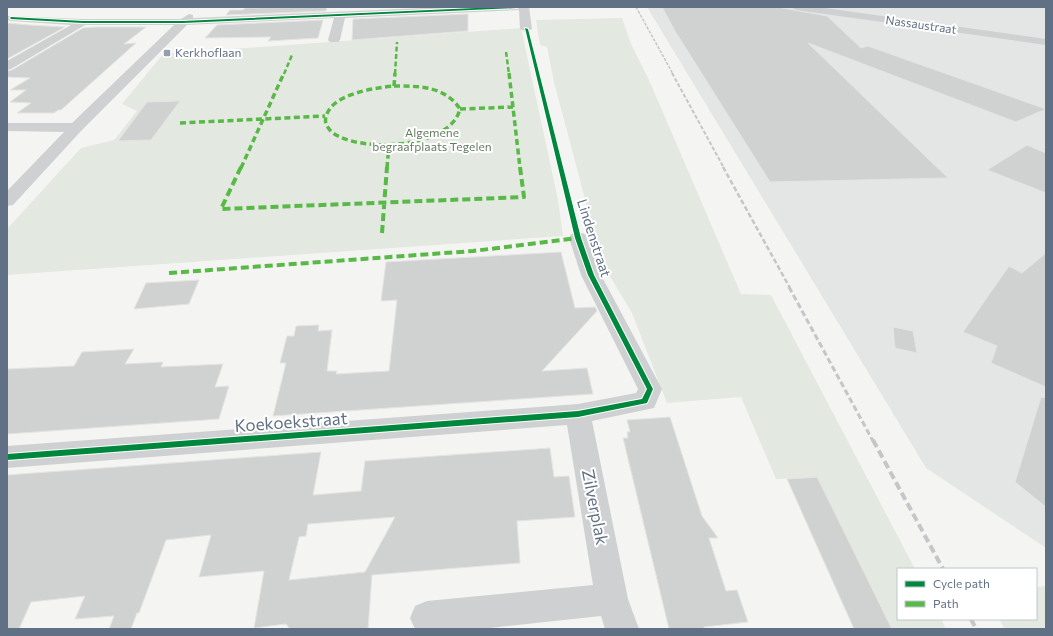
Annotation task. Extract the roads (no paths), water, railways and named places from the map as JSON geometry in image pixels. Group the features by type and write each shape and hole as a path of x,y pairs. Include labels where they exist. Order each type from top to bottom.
{"street":[{"path":"7,201 76,128 199,7"},
{"path":"9,19 83,22 183,22 340,15 416,9 517,7"},
{"path":"524,7 526,29"},
{"name":"Nassaustraat","path":"796,7 857,11 1046,42"},
{"path":"9,19 33,10"},
{"path":"334,40 340,15"},
{"path":"7,66 83,22"},
{"path":"7,127 76,128"},
{"name":"Lindenstraat","path":"578,238 591,275 650,389 645,401 578,414"},
{"name":"Koekoekstraat","path":"7,457 578,414"},
{"name":"Zilverplak","path":"578,414 612,599 622,629"},
{"path":"427,618 612,599"}],"railway":[{"path":"636,7 673,74"},
{"path":"672,73 724,168"},
{"path":"723,167 790,288"},
{"path":"789,287 873,441"},
{"path":"873,440 942,568"},
{"path":"972,620 976,629"}],"place":[{"name":"Kerkhoflaan","path":"167,53"}],"park label":[{"name":"Algemene begraafplaats Tegelen","path":"432,140"}]}
